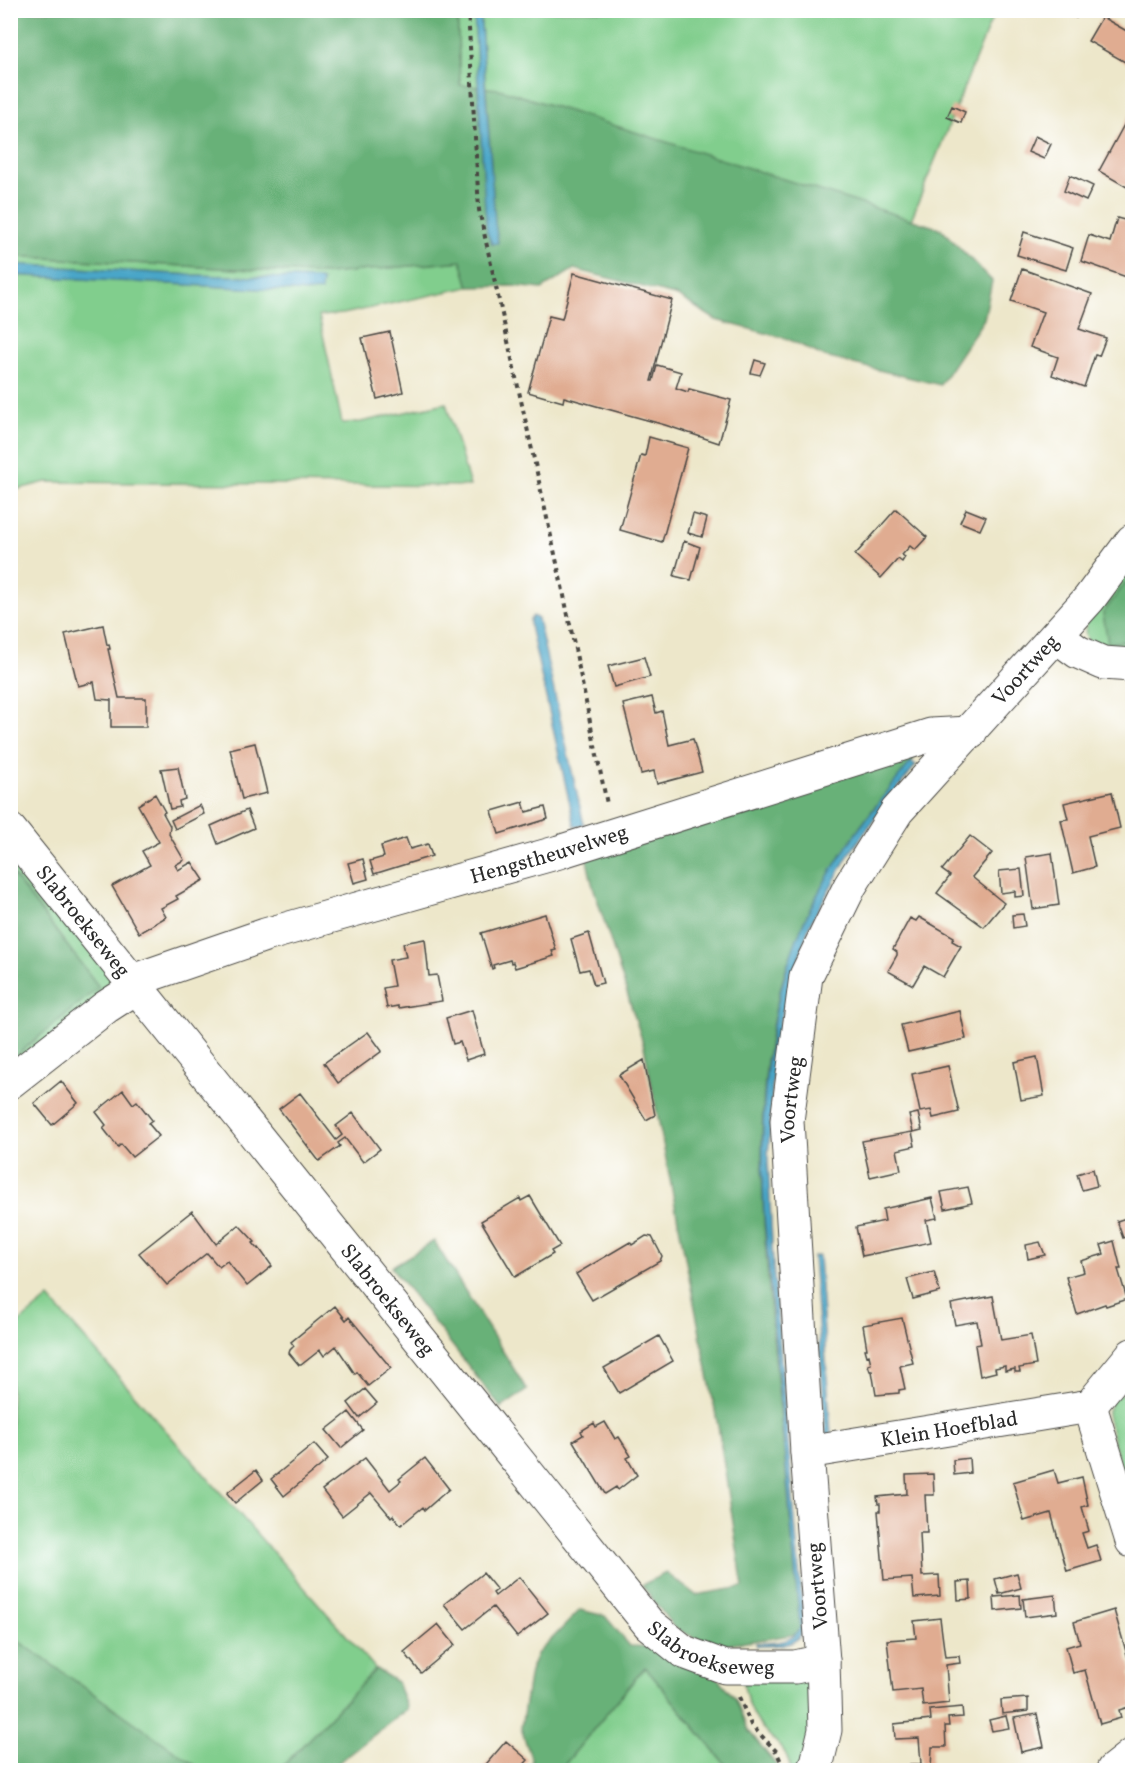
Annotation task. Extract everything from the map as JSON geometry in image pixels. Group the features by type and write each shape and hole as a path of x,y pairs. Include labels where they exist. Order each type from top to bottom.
{"street":[{"name":"Voortweg","path":"813,1770 817,1763 825,1730 823,1661 807,1452 787,1121 806,976 850,886 897,811 1089,599 1132,541"},
{"path":"1056,636 1078,652 1103,663 1132,665"},
{"name":"Hengstheuvelweg","path":"10,1082 134,984 265,935 559,852 931,735 970,733"},
{"name":"Slabroekseweg","path":"10,830 649,1624 684,1652 725,1666 795,1667 823,1661"},
{"path":"1132,1355 1090,1406 1132,1541"},
{"name":"Klein Hoefblad","path":"807,1452 1090,1406"},
{"path":"1113,1770 1132,1755"}],"path":[{"path":"468,10 478,210 562,586 613,834"},
{"path":"725,1666 751,1725 776,1751 785,1770"}],"green space":[{"path":"10,11 457,11 460,85 478,87 487,232 492,244 498,242 486,88 499,89 941,229 992,281 984,319 940,385 825,357 788,339 716,320 678,296 574,269 542,289 512,286 469,287 461,261 327,274 11,256"},
{"path":"457,11 474,11 478,87 460,85"},
{"path":"480,11 997,11 989,25 911,220 499,89 486,88"},
{"path":"10,256 327,274 462,261 469,287 343,314 319,316 342,423 361,422 446,403 470,486 46,482 11,491 11,275 311,292 317,279 191,275 11,264"},
{"path":"1132,553 1132,574 1103,613 1108,643 1132,640 1132,657 1089,643 1085,634 1086,622"},
{"path":"1132,574 1132,640 1108,643 1103,613"},
{"path":"917,754 874,808 831,871 797,939 781,987 770,1038 764,1091 763,1200 770,1306 800,1628 797,1634 715,1647 674,1628 642,1585 666,1573 696,1595 743,1587 718,1426 644,1046 592,883 586,856"},
{"path":"11,845 118,979 11,1073 11,1060 98,987 11,871"},
{"path":"10,871 99,987 11,1060 10,1060"},
{"path":"434,1241 527,1390 501,1408 391,1267"},
{"path":"49,1298 376,1669 279,1770 202,1770 11,1636 11,1329"},
{"path":"1115,1392 1132,1398 1132,1515 1107,1414"},
{"path":"580,1610 605,1616 630,1646 657,1647 713,1673 735,1698 748,1730 778,1770 730,1770 645,1667 560,1770 526,1770 532,1761 521,1728 530,1671 537,1654"},
{"path":"11,1636 202,1770 11,1770"},
{"path":"645,1667 730,1770 560,1770"},
{"path":"376,1669 397,1682 407,1709 329,1770 279,1770"},
{"path":"742,1677 805,1681 812,1689 816,1700 802,1770 790,1770 785,1752 756,1720 747,1699"}],"water":[{"path":"474,11 480,11 498,243 492,244 487,232 485,207"},
{"path":"11,264 322,281 321,291 311,292 11,275"},
{"path":"533,616 538,619 584,825 575,827 530,626"},
{"path":"911,762 916,765 848,856 809,926 780,1021 774,1059 768,1159 773,1264 804,1627 797,1639 792,1642 757,1646 756,1643 787,1640 800,1628 764,1214 764,1110 770,1042 785,974 796,941 818,893 846,847"},
{"path":"819,1256 831,1436 826,1434 813,1257"}],"building":[{"path":"1067,10 1080,10 1076,18 1066,13"},
{"path":"1102,17 1132,34 1132,66 1088,41"},
{"path":"952,106 965,112 961,123 947,117"},
{"path":"1132,110 1132,190 1099,171"},
{"path":"1035,136 1051,144 1044,159 1028,152"},
{"path":"1070,175 1093,186 1086,201 1064,191"},
{"path":"1117,218 1132,222 1132,279 1081,261 1089,235 1110,242"},
{"path":"1024,232 1073,248 1066,270 1017,255"},
{"path":"1022,269 1092,294 1079,329 1106,338 1099,356 1095,355 1084,387 1052,375 1058,357 1030,347 1043,312 1011,301"},
{"path":"574,273 672,300 651,381 653,381 657,365 681,372 676,388 731,400 719,443 665,425 564,397 563,402 528,392 549,316 562,319"},
{"path":"390,332 403,392 377,399 362,338"},
{"path":"755,360 765,363 760,375 751,373"},
{"path":"649,437 688,448 662,542 620,530 641,455 645,456"},
{"path":"896,509 927,537 915,550 910,546 902,555 905,557 902,562 898,559 881,578 855,555"},
{"path":"966,509 986,517 980,530 960,522"},
{"path":"693,514 707,518 702,537 688,533"},
{"path":"684,541 700,547 691,580 674,576"},
{"path":"103,625 119,698 146,698 146,727 111,727 111,700 97,699 94,682 78,686 65,634"},
{"path":"644,657 650,677 614,687 608,666"},
{"path":"652,697 656,713 662,711 669,745 693,739 702,772 657,784 654,771 641,774 623,704"},
{"path":"255,743 267,793 242,799 230,749"},
{"path":"178,767 185,799 179,801 180,807 170,809 161,769"},
{"path":"1112,792 1120,828 1088,836 1095,867 1073,873 1061,820 1068,819 1064,803"},
{"path":"155,794 170,826 169,834 184,860 175,865 178,870 192,862 204,880 176,896 178,899 161,908 166,917 139,933 112,886 150,865 142,851 159,842 138,805"},
{"path":"523,802 526,812 545,807 548,819 499,834 492,811"},
{"path":"200,805 204,814 175,829 171,820"},
{"path":"247,810 254,828 218,844 211,826"},
{"path":"970,836 992,853 972,877 1004,903 984,927 937,893 950,876 942,870"},
{"path":"406,838 410,849 428,844 432,856 374,874 370,861 384,857 381,846"},
{"path":"1052,853 1059,905 1033,909 1026,857"},
{"path":"363,859 368,879 354,883 348,863"},
{"path":"1021,869 1024,896 1015,897 1015,891 1001,893 999,871"},
{"path":"545,914 556,950 552,951 554,956 515,968 510,960 493,965 492,969 481,933"},
{"path":"1023,914 1025,926 1013,928 1012,915"},
{"path":"919,917 954,937 952,941 961,946 943,977 924,966 913,985 888,971 897,955 893,949 910,918 916,921"},
{"path":"589,933 603,983 594,985 589,969 580,971 571,939"},
{"path":"425,939 429,976 437,975 442,1001 387,1008 383,988 394,986 389,960 406,957 403,943"},
{"path":"472,1010 484,1054 466,1060 460,1042 453,1044 446,1018"},
{"path":"960,1011 966,1039 908,1052 901,1025"},
{"path":"368,1032 382,1051 338,1083 324,1063"},
{"path":"1037,1057 1044,1096 1021,1100 1014,1062"},
{"path":"644,1060 655,1115 646,1120 619,1075"},
{"path":"948,1066 959,1112 933,1118 931,1110 920,1112 912,1074"},
{"path":"61,1081 78,1103 52,1125 34,1103"},
{"path":"123,1090 133,1104 137,1101 152,1120 148,1123 159,1136 132,1157 121,1144 118,1147 103,1128 106,1125 96,1112"},
{"path":"300,1093 336,1140 342,1135 336,1126 353,1113 380,1149 363,1162 345,1138 338,1143 340,1146 319,1161 279,1109"},
{"path":"918,1113 922,1130 913,1132 909,1115"},
{"path":"1127,1123 1132,1123 1132,1159 1130,1159"},
{"path":"912,1132 915,1146 897,1150 901,1170 870,1177 862,1141"},
{"path":"1093,1169 1097,1186 1082,1190 1077,1174"},
{"path":"968,1187 972,1203 945,1209 941,1192"},
{"path":"530,1196 560,1246 551,1251 553,1254 515,1277 481,1221 520,1198 521,1201"},
{"path":"932,1198 937,1218 926,1220 931,1242 862,1256 856,1227 885,1221 883,1209"},
{"path":"192,1211 216,1244 239,1225 255,1242 253,1243 272,1266 247,1286 227,1261 219,1267 207,1253 167,1285 139,1253"},
{"path":"1132,1216 1132,1235 1123,1238 1117,1221"},
{"path":"646,1236 652,1237 662,1256 660,1261 592,1300 576,1274 630,1242 632,1245"},
{"path":"1114,1241 1121,1269 1118,1269 1127,1299 1077,1314 1066,1277 1084,1272 1081,1261 1104,1254 1101,1245"},
{"path":"1040,1242 1045,1255 1028,1259 1026,1245"},
{"path":"934,1272 940,1292 913,1299 907,1279"},
{"path":"993,1296 1001,1340 1031,1335 1036,1365 1019,1368 1020,1372 1015,1372 1015,1369 1005,1371 1005,1366 995,1368 996,1372 980,1376 975,1345 981,1344 977,1321 955,1325 951,1304"},
{"path":"335,1306 346,1320 349,1317 391,1368 368,1386 357,1372 355,1374 336,1346 324,1356 320,1350 301,1365 289,1353 294,1346 291,1342"},
{"path":"902,1318 913,1363 900,1366 905,1389 899,1390 899,1393 876,1395 872,1371 868,1365 871,1364 869,1355 867,1356 865,1349 867,1349 863,1325"},
{"path":"659,1336 673,1361 619,1393 604,1368"},
{"path":"365,1389 377,1403 359,1418 348,1403"},
{"path":"349,1412 363,1430 341,1448 326,1430"},
{"path":"605,1422 615,1439 619,1437 631,1456 627,1458 637,1475 618,1490 616,1487 605,1494 573,1441 583,1435 581,1431 594,1423 596,1427"},
{"path":"314,1444 328,1460 284,1496 271,1479"},
{"path":"365,1458 390,1490 401,1481 399,1479 425,1458 449,1489 425,1510 423,1507 401,1525 393,1515 391,1517 371,1493 342,1516 322,1490"},
{"path":"969,1458 970,1473 954,1475 953,1460"},
{"path":"256,1470 263,1480 235,1503 227,1493"},
{"path":"1054,1470 1058,1483 1082,1477 1088,1505 1082,1507 1089,1531 1082,1533 1087,1548 1096,1545 1101,1561 1067,1571 1051,1513 1024,1521 1013,1482"},
{"path":"933,1474 934,1495 925,1495 927,1533 920,1533 922,1576 939,1575 940,1596 914,1598 912,1578 884,1580 878,1511 880,1511 880,1504 878,1504 877,1497 907,1494 906,1475"},
{"path":"483,1573 497,1590 493,1593 495,1596 519,1577 548,1613 517,1637 493,1607 465,1629 444,1604"},
{"path":"1017,1573 1021,1588 999,1594 995,1579"},
{"path":"970,1581 971,1599 958,1600 957,1582"},
{"path":"1020,1595 1021,1608 995,1611 994,1597"},
{"path":"1055,1595 1057,1613 1025,1617 1023,1599"},
{"path":"1114,1610 1132,1672 1130,1672 1132,1706 1119,1710 1121,1718 1100,1724 1085,1670 1073,1673 1066,1647 1080,1643 1074,1622"},
{"path":"940,1618 945,1657 959,1656 960,1663 946,1665 949,1703 923,1706 921,1689 893,1692 887,1640 916,1638 914,1621"},
{"path":"438,1624 455,1645 421,1673 404,1652"},
{"path":"1028,1698 1028,1711 1002,1714 1001,1700"},
{"path":"962,1707 963,1717 948,1718 949,1726 945,1726 946,1747 932,1747 931,1770 910,1770 910,1764 921,1764 919,1738 895,1739 894,1724 931,1720 930,1710"},
{"path":"1037,1714 1044,1747 1021,1752 1014,1718"},
{"path":"1006,1716 1009,1728 992,1731 989,1720"},
{"path":"506,1741 528,1760 519,1770 481,1770"}]}
